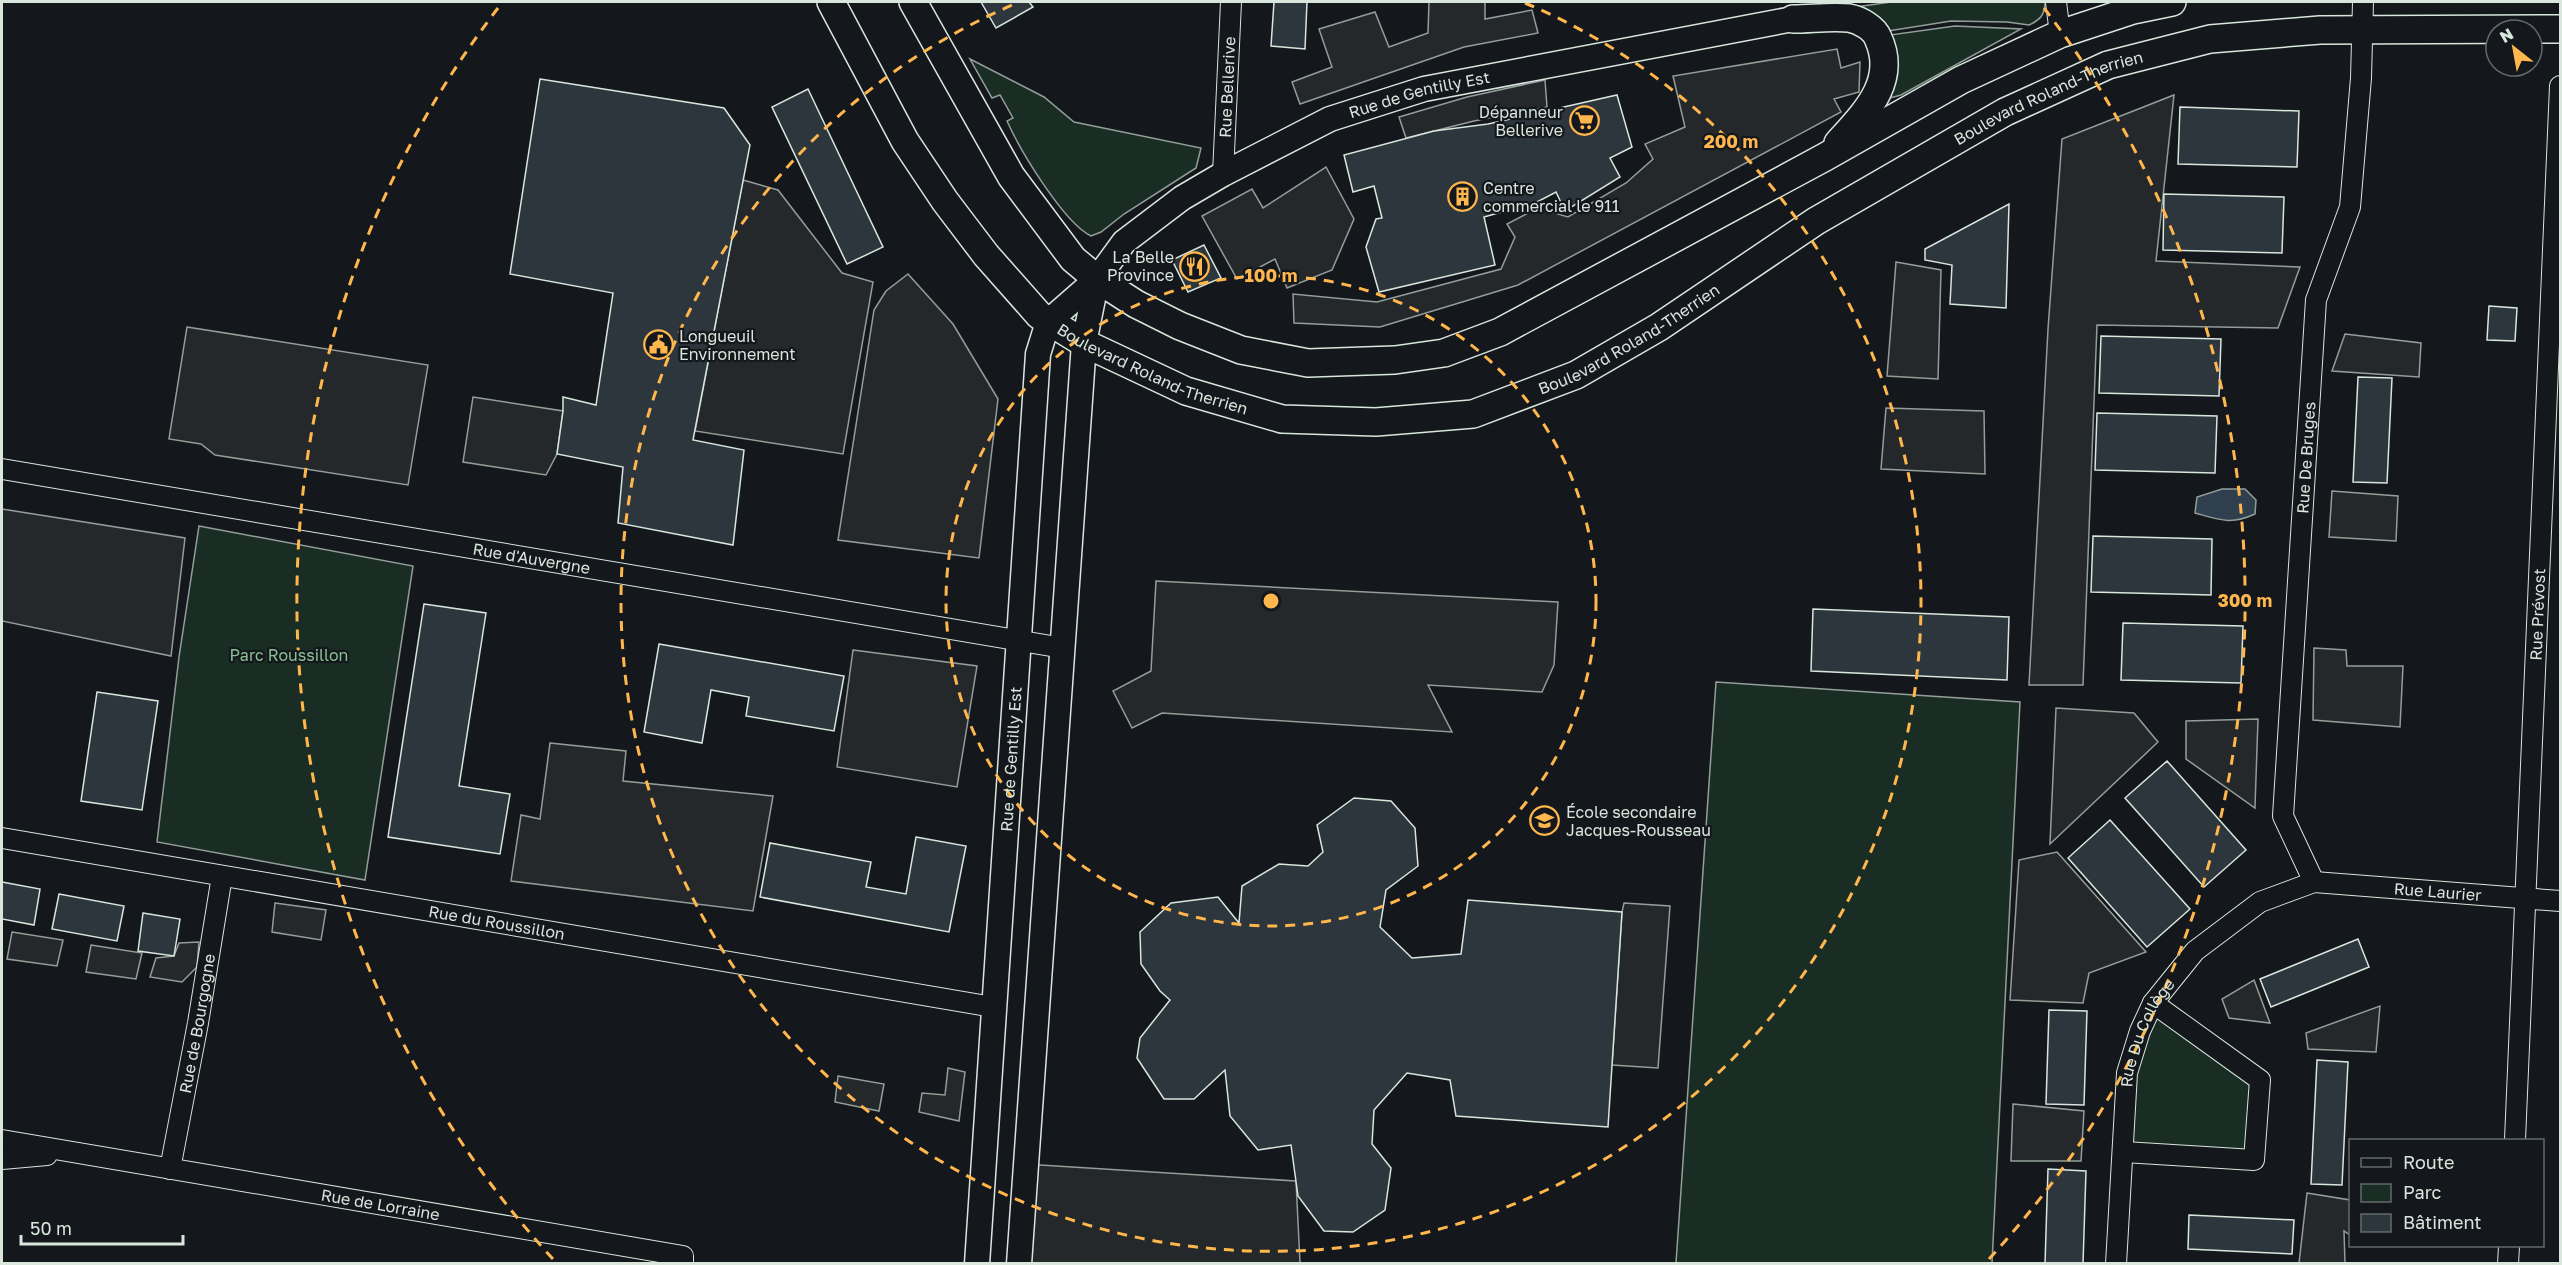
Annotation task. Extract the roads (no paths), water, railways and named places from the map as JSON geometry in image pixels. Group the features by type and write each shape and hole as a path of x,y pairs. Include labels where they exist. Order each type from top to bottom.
{"main road":[{"name":"Boulevard Roland-Therrien","path":"831,2 905,141 945,201 986,255 1038,315 1084,343 1186,391 1282,419 1376,422 1473,414 1576,375 1659,327 1816,221 2005,112 2108,65 2210,39 2320,30 2560,29"},
{"path":"913,2 1011,176 1073,259 1097,279 1136,304 1180,326 1241,350 1308,363 1395,360 1444,353 1500,332 1825,157 1961,80 2060,34 2133,6 2172,2"},
{"path":"1793,10 1849,18 1862,23 1876,34 1884,50 1886,63 1878,92 1852,128 1825,157"}],"street":[{"name":"Rue Bellerive","path":"1223,174 1231,2"},
{"path":"2056,2 2060,34"},
{"name":"Rue De Bruges","path":"2314,882 2283,816 2316,300 2350,207 2363,31 2363,2"},
{"name":"Rue de Gentilly Est","path":"977,1263 1038,354 1048,322 1097,279 1124,242 1182,198 1223,174 1330,119 1424,89 1793,10"},
{"name":"Rue Prévost","path":"2515,1139 2560,86"},
{"name":"Rue de Gentilly Est","path":"1019,1263 1084,343 1097,279"},
{"name":"Rue d'Auvergne","path":"2,469 1062,648"},
{"name":"Rue du Roussillon","path":"2,838 993,1007"},
{"name":"Rue de Bourgogne","path":"170,1169 198,1023 222,876"},
{"name":"Rue Laurier","path":"2314,882 2560,901"},
{"name":"Rue Du Collège","path":"2116,1263 2127,1073 2140,1031 2153,1003 2195,951 2260,902 2314,882"},
{"path":"2124,1152 2254,1160 2260,1080 2153,1003"},
{"name":"Rue de Lorraine","path":"2,1140 683,1260"},
{"name":"Rue de Lorraine","path":"2,1159 77,1153"},
{"path":"2508,1263 2509,1247"}],"water":[{"path":"2222,489 2245,489 2256,500 2255,514 2232,520 2195,513 2197,497"}],"place":[{"name":"Dépanneur Bellerive","path":"1584,121"},
{"name":"Centre commercial le 911","path":"1462,197"},
{"name":"La Belle Province","path":"1195,266"},
{"name":"Longueuil Environnement","path":"658,345"},
{"name":"École secondaire Jacques-Rousseau","path":"1545,821"}],"park label":[{"name":"Parc Roussillon","path":"289,655"}]}
